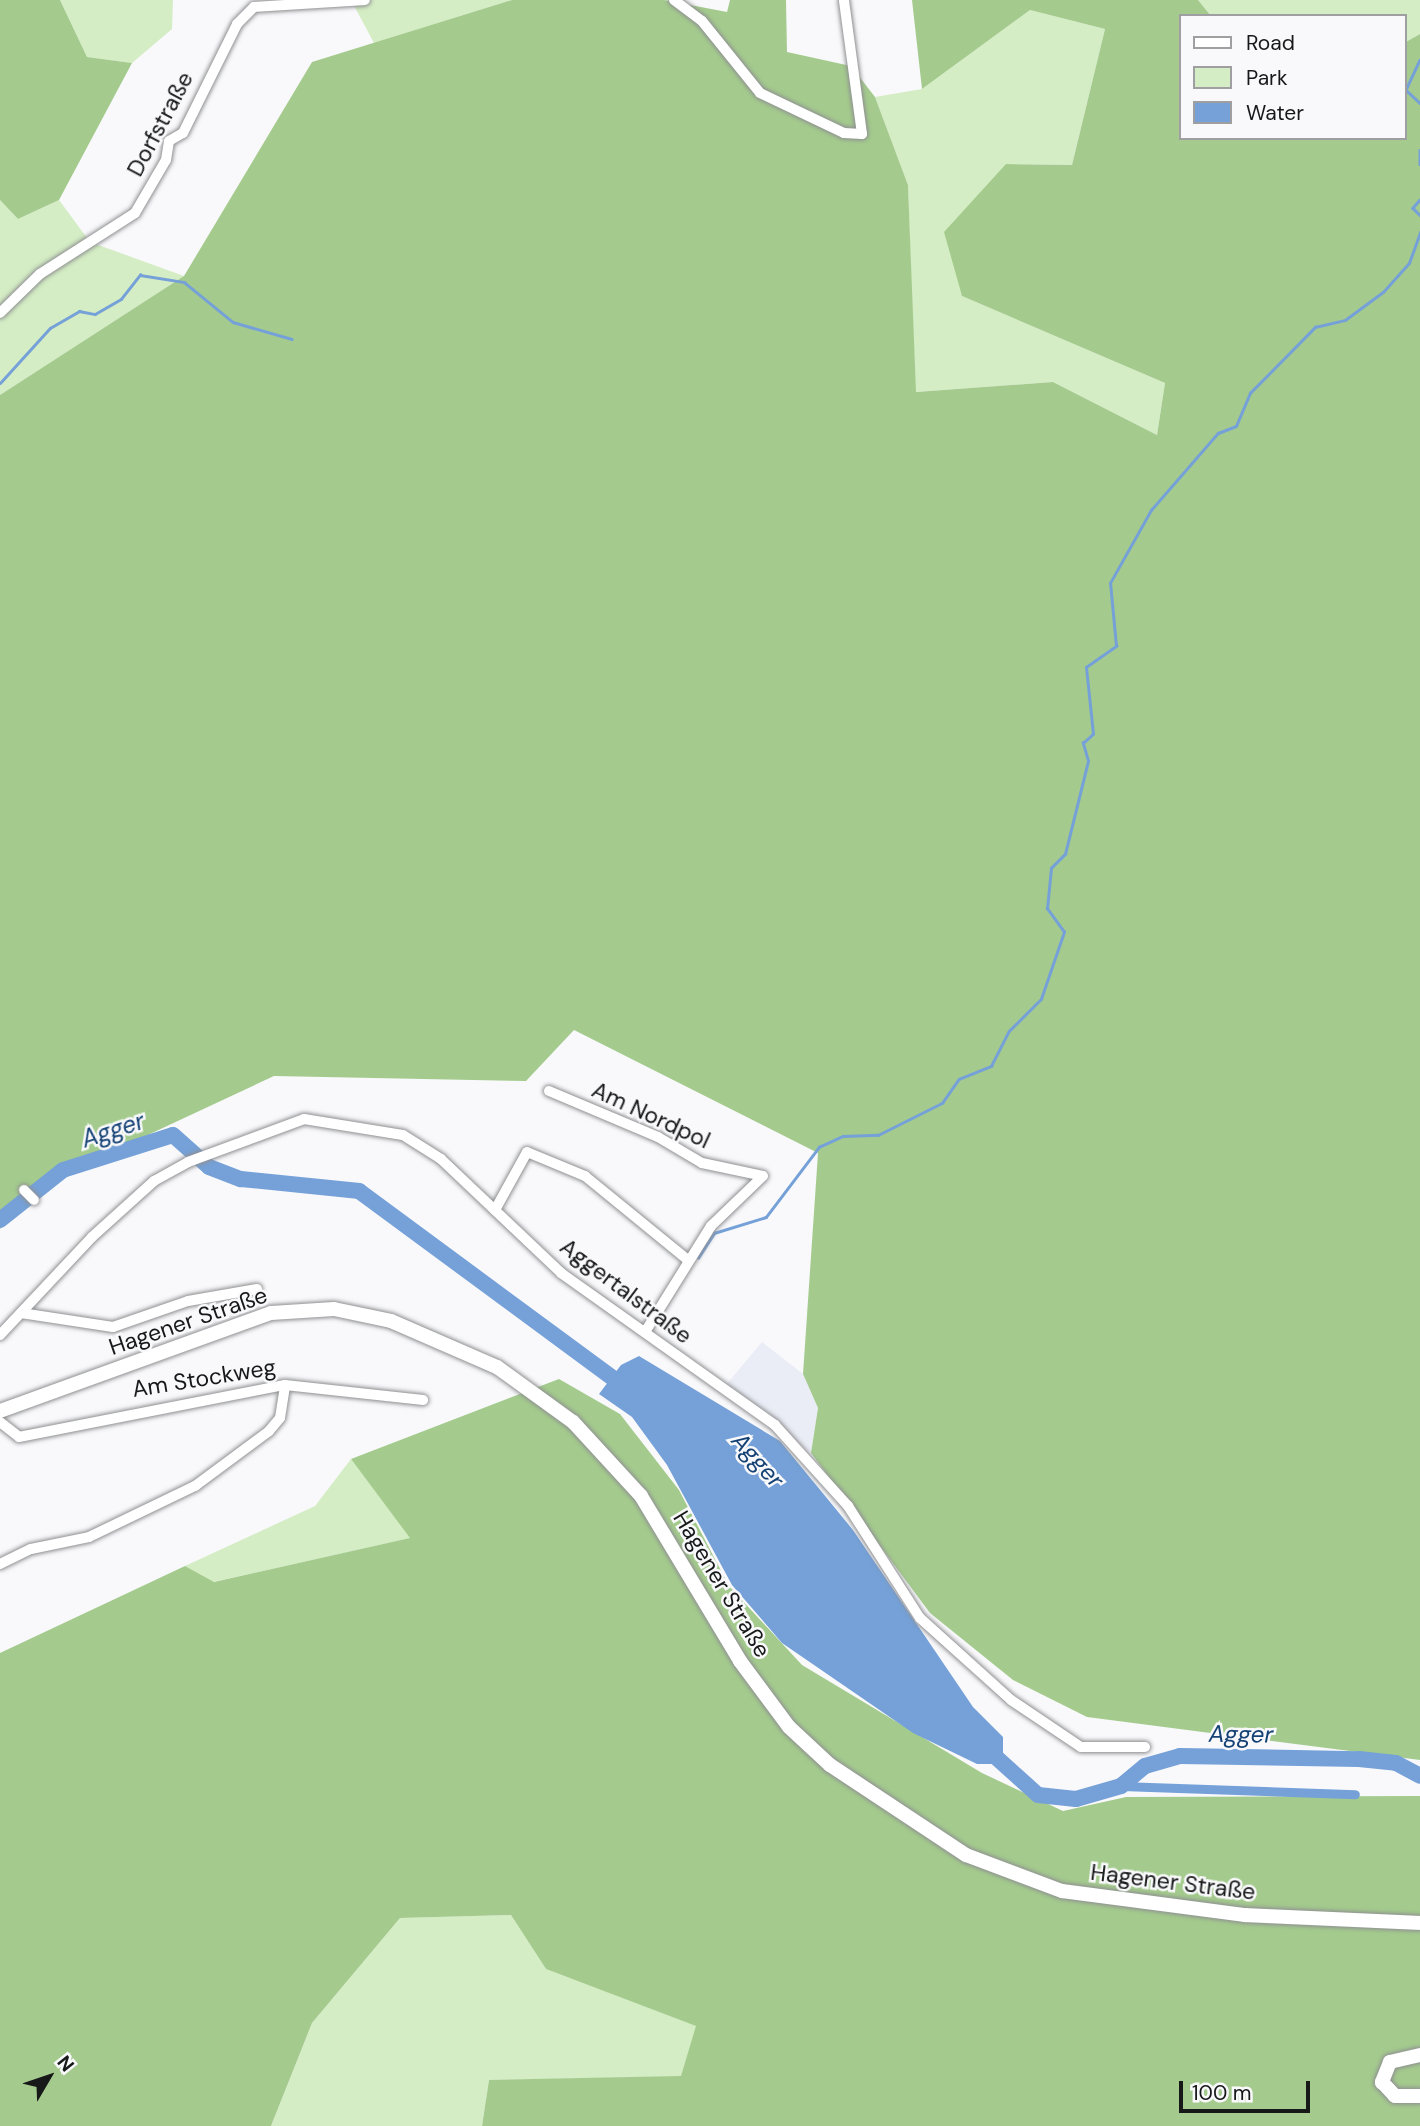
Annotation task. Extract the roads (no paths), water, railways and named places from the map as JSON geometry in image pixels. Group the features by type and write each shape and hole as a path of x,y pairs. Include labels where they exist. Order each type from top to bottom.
{"main road":[{"name":"Hagener Straße","path":"0,1411 92,1383 113,1369 271,1313 334,1309 391,1321 497,1367 573,1422 641,1496 740,1661 789,1727 830,1765 966,1855 1062,1891 1245,1915 1420,1923"},
{"path":"1420,2055 1390,2062 1382,2082 1395,2096 1420,2096"}],"street":[{"name":"Dorfstraße","path":"0,313 40,274 135,213 166,160 169,141 183,133 237,24 254,7 365,0"},
{"path":"674,0 702,21 760,93 844,132 862,134 844,0"},
{"name":"Am Nordpol","path":"549,1091 658,1137 702,1163 764,1176 723,1213 688,1260"},
{"name":"Aggertalstraße","path":"0,1335 154,1181 211,1151 304,1119 371,1125 441,1158 561,1273 775,1425 815,1463 920,1618 1011,1700 1081,1747 1145,1747"},
{"path":"495,1210 527,1152 585,1175 688,1260 645,1332"},
{"path":"24,1190 34,1200"},
{"path":"22,1313 113,1327 188,1301 257,1289"},
{"path":"0,1564 31,1549 89,1537 195,1486 269,1431 280,1418 285,1385"},
{"name":"Am Stockweg","path":"0,1422 19,1437 285,1385 423,1400"}],"water":[{"path":"639,1356 780,1441 853,1530 973,1707 1003,1737 1003,1764 977,1764 913,1733 782,1643 732,1585 667,1465 632,1417 599,1394 621,1365"}],"waterway":[{"path":"1420,60 1406,90 1420,103"},
{"path":"1420,150 1420,164"},
{"path":"1420,200 1413,208 1420,215"},
{"path":"698,1258 714,1233 766,1217 819,1147 843,1136 878,1135 942,1103 959,1079 991,1066 1009,1031 1041,999 1064,932 1047,909 1051,868 1065,854 1088,761 1083,743 1093,734 1086,667 1116,646 1110,583 1151,510 1218,433 1236,426 1250,393 1315,327 1345,320 1383,292 1409,263 1420,232"},
{"path":"0,383 50,328 79,311 95,314 121,299 140,275 184,282 233,322 292,339"},
{"name":"Agger","path":"0,1220 63,1170 173,1135 209,1167 241,1179 359,1191 626,1388"},
{"name":"Agger","path":"988,1750 1038,1795 1076,1799 1121,1786 1145,1766 1180,1756 1359,1759 1396,1763 1420,1776"},
{"path":"1121,1786 1355,1794"}]}
